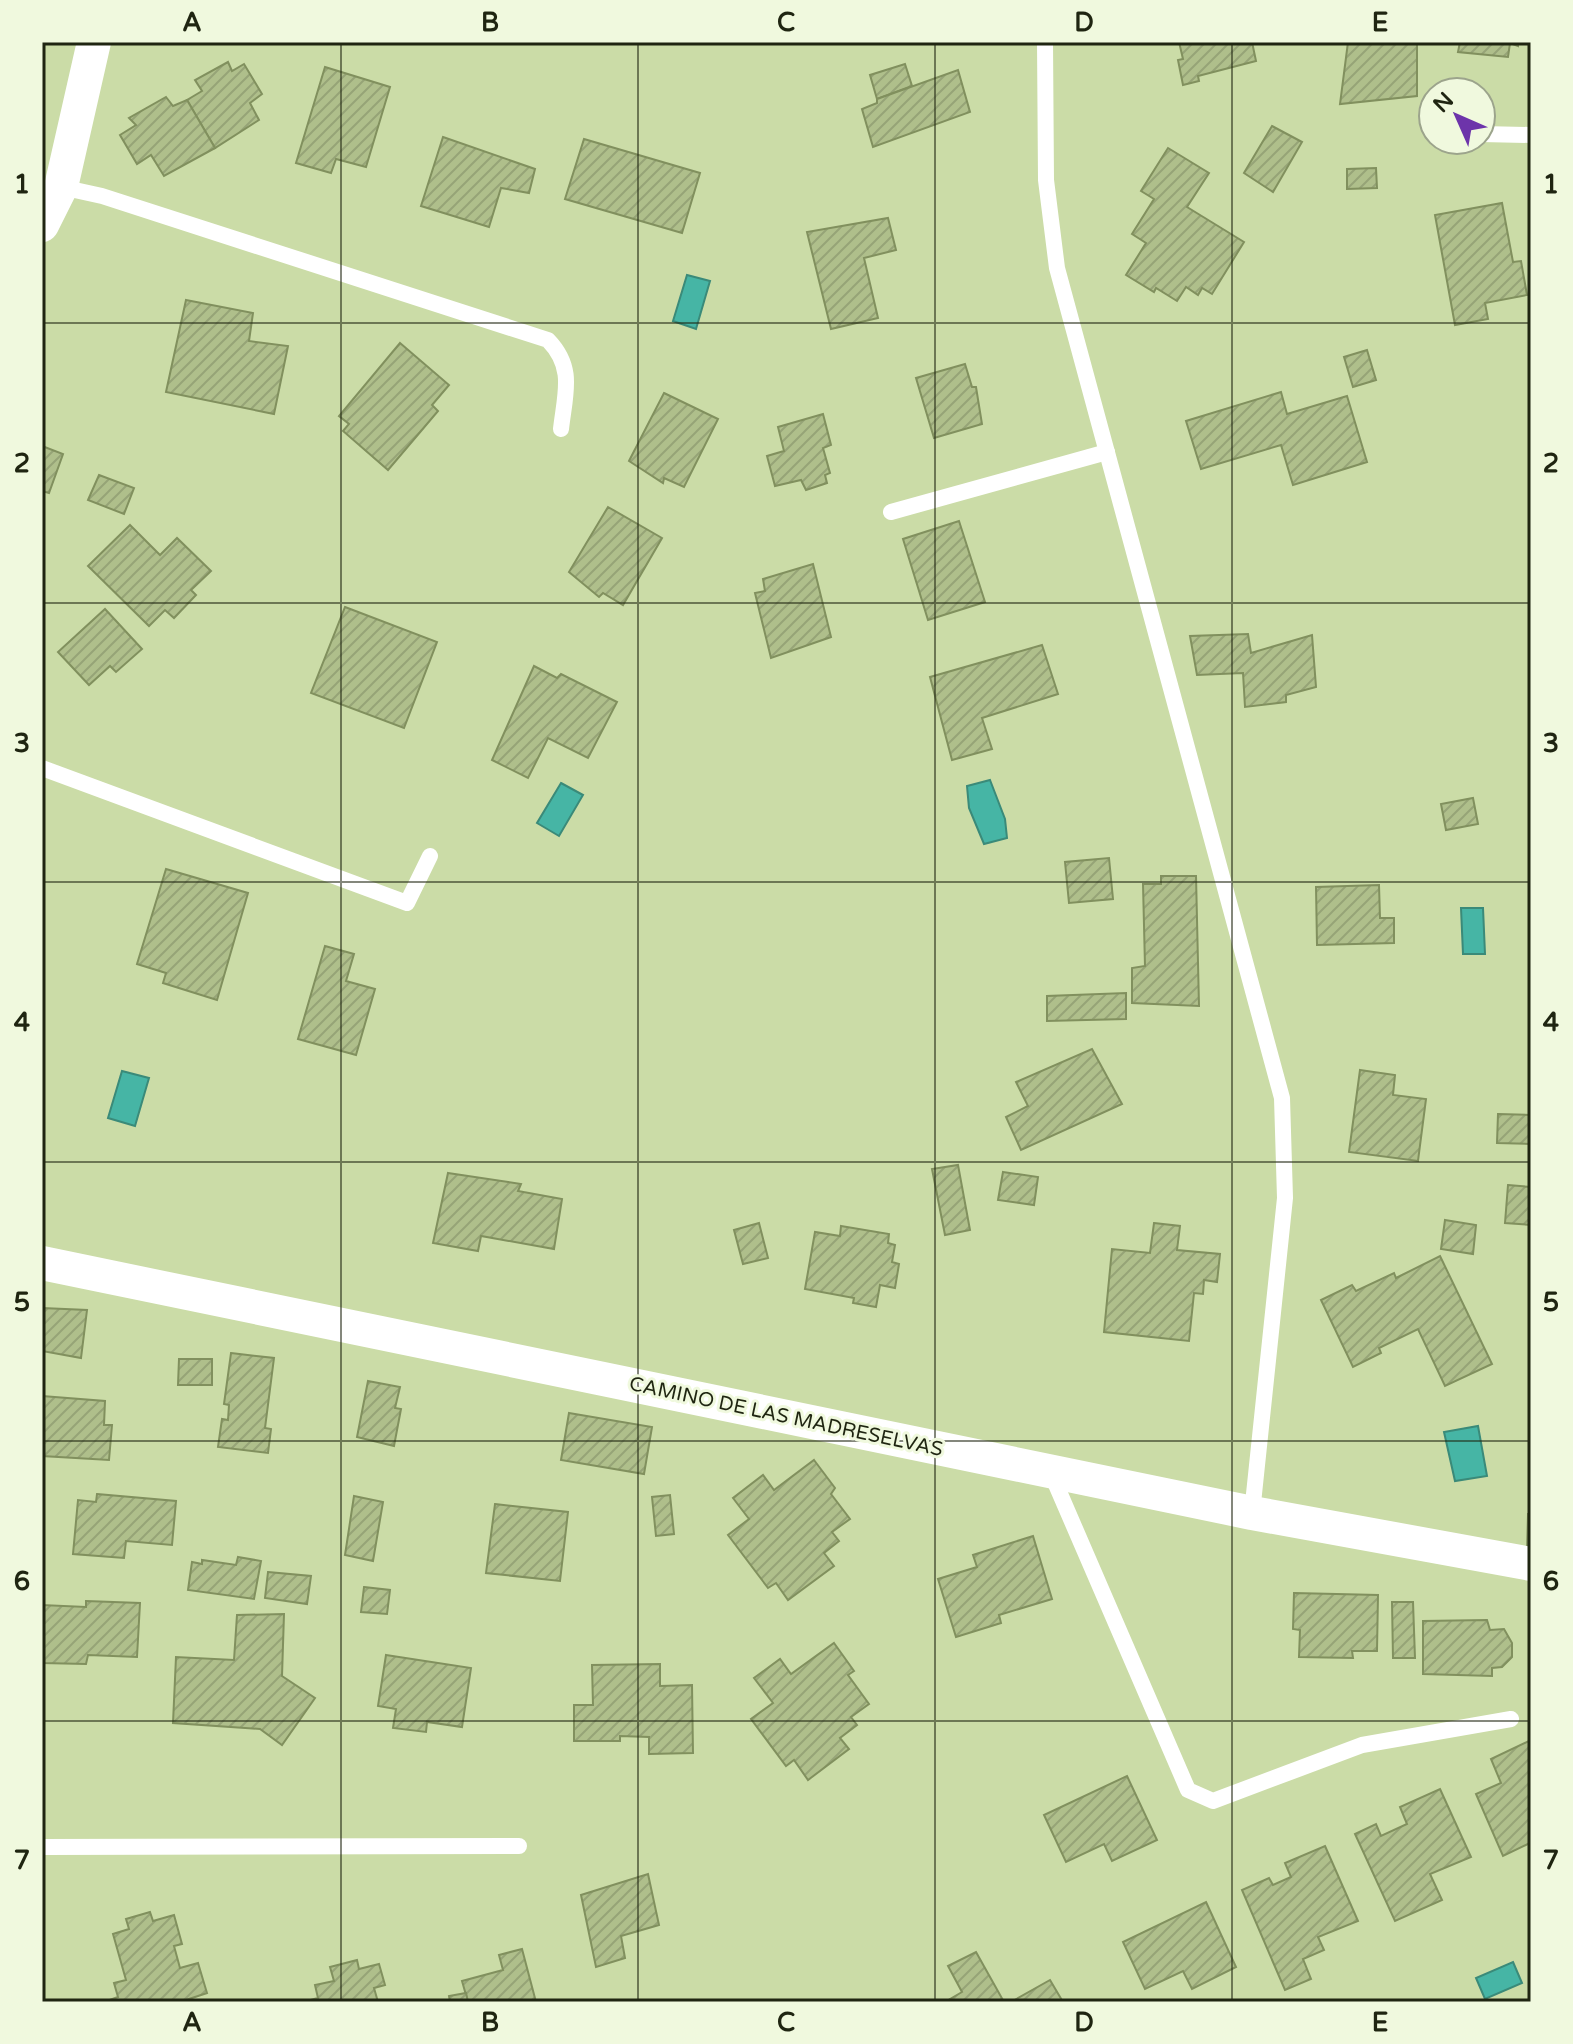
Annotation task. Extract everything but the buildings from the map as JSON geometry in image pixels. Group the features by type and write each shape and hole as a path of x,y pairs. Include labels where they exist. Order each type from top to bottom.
{"street":[{"path":"42,225 61,187 94,42"},
{"name":"CAMINO DE LAS MADRESELVAS","path":"42,1263 1252,1513 1531,1564"}],"lane":[{"path":"1045,42 1046,180 1057,268 1282,1098 1285,1198 1252,1513"},
{"path":"1497,134 1531,135"},
{"path":"61,187 102,196 548,340 564,356 567,378 561,429"},
{"path":"891,512 1107,452"},
{"path":"42,768 407,903 430,856"},
{"path":"1051,1471 1188,1790 1213,1801 1362,1745 1511,1719"},
{"path":"42,1847 519,1846"}],"water":[{"path":"687,275 710,281 696,329 673,321"},
{"path":"990,780 1005,819 1007,838 984,844 969,808 967,786"},
{"path":"561,783 583,795 559,836 537,823"},
{"path":"1461,908 1483,908 1485,954 1463,954"},
{"path":"122,1071 149,1078 135,1126 108,1118"},
{"path":"1478,1426 1487,1476 1455,1481 1444,1432"},
{"path":"1513,1962 1522,1983 1485,1999 1476,1978"}]}
